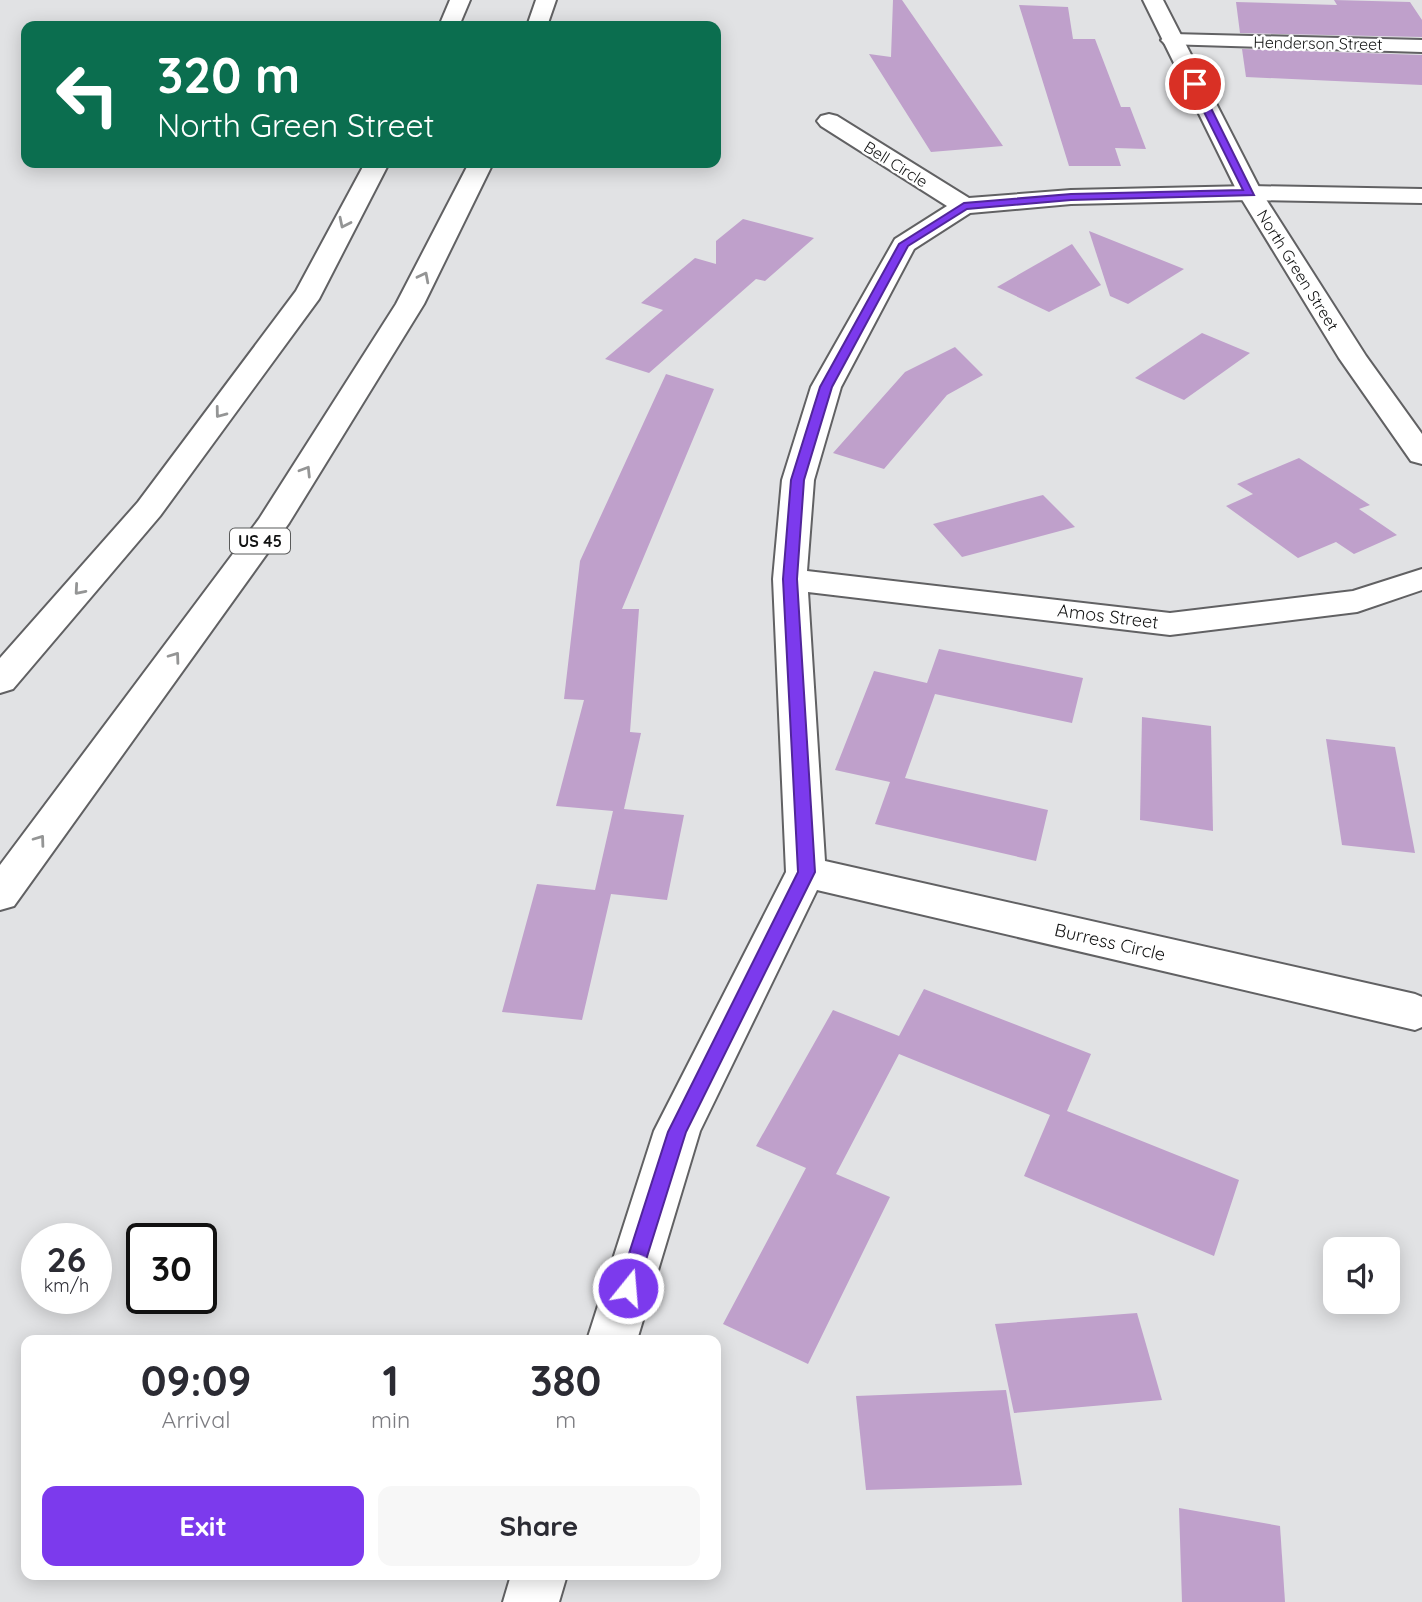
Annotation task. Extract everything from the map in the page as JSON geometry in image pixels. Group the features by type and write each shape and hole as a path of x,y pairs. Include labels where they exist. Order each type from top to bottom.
{"main road":[{"path":"451,21 460,0"},
{"path":"539,21 546,0"},
{"name":"North Green Street","path":"1153,0 1250,193 1353,359 1422,455"},
{"name":"Henderson Street","path":"1172,40 1422,46"},
{"name":"Bell Circle","path":"829,121 964,206"},
{"path":"0,681 149,509 301,304 374,168"},
{"name":"US 45","path":"0,895 273,523 410,304 478,168"},
{"path":"614,1335 677,1132 806,872 790,579 798,480 826,387 904,244 964,206 1071,197 1250,193 1422,196"},
{"name":"Amos Street","path":"790,579 1170,624 1357,601 1422,579"},
{"name":"Burress Circle","path":"806,872 1415,1012"}],"building":[{"path":"893,0 902,0 1003,146 931,152 869,54 891,57"},
{"path":"1334,0 1410,2 1422,20 1422,37 1240,33 1236,2 1337,5"},
{"path":"1019,5 1068,7 1073,39 1095,39 1121,107 1130,107 1146,149 1115,148 1121,166 1069,166"},
{"path":"1242,49 1422,55 1422,85 1246,77"},
{"path":"743,219 814,238 765,281 756,279 649,373 605,359 663,310 641,303 695,258 716,264 716,241"},
{"path":"1089,231 1184,269 1128,304 1110,296"},
{"path":"1072,244 1101,285 1049,312 997,287"},
{"path":"1202,333 1250,353 1184,400 1135,378"},
{"path":"955,347 983,375 947,395 884,469 833,453 905,372"},
{"path":"666,374 714,389 622,609 639,609 630,732 641,733 624,809 684,815 667,900 611,894 582,1020 502,1012 537,884 595,890 613,811 556,806 584,700 564,699 580,561"},
{"path":"1299,458 1370,505 1359,509 1397,535 1354,554 1336,542 1298,558 1226,506 1253,494 1237,484"},
{"path":"1043,495 1075,527 962,557 933,524"},
{"path":"939,649 1083,678 1072,723 935,694 905,778 1048,810 1036,861 875,824 890,782 835,770 874,671 927,683"},
{"path":"1142,717 1211,726 1213,831 1140,820"},
{"path":"1326,739 1395,747 1415,853 1342,845"},
{"path":"924,989 1091,1054 1067,1111 1239,1180 1214,1256 1024,1176 1050,1115 899,1054 836,1174 890,1197 808,1364 723,1324 806,1168 756,1146 833,1010 899,1036"},
{"path":"1137,1313 1162,1400 1014,1413 995,1324"},
{"path":"1006,1390 1022,1485 866,1490 856,1396"},
{"path":"1179,1508 1280,1526 1285,1602 1182,1602"}],"route":[{"path":"628,1288 677,1132 806,872 790,579 798,480 826,387 904,244 964,206 1071,197 1250,193 1195,84"}]}
